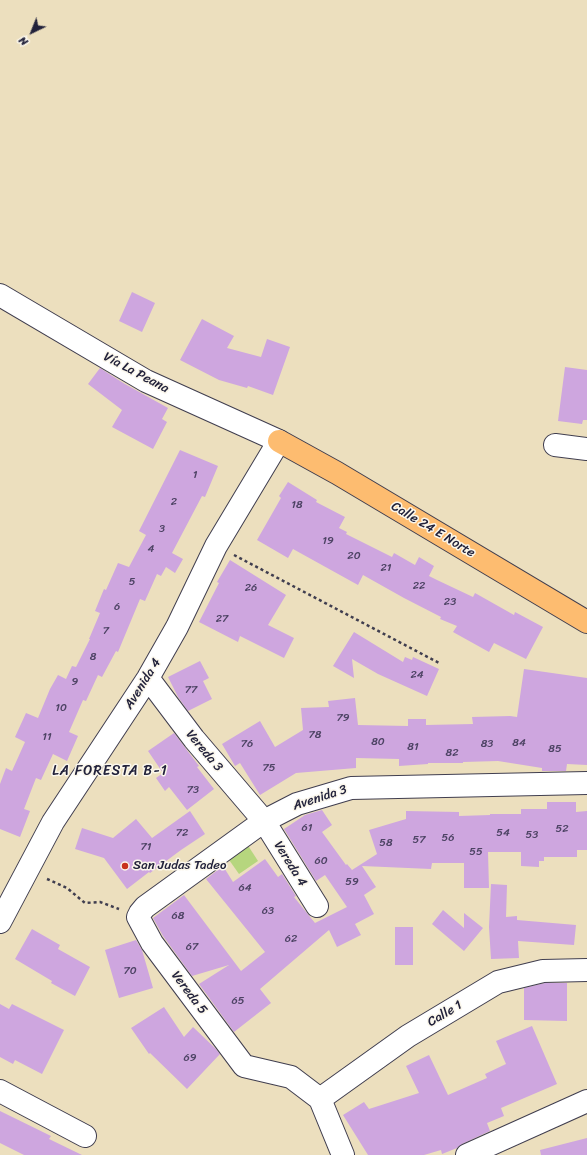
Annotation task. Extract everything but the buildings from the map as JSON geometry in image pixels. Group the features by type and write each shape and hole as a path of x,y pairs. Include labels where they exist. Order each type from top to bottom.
{"main road":[{"name":"Calle 24 E Norte","path":"278,441 337,473 587,622"}],"street":[{"name":"Vía La Peana","path":"0,295 146,381 278,441"},
{"name":"Avenida 4","path":"0,922 53,822 148,678 177,627 216,546 278,441"},
{"path":"555,445 587,449"},
{"name":"Vereda 3","path":"148,678 194,739 264,821"},
{"name":"Avenida 3","path":"138,917 145,907 264,821 297,804 351,788 587,783"},
{"name":"Vereda 4","path":"264,821 317,906"},
{"name":"Vereda 5","path":"138,917 152,943 244,1066 291,1077 320,1099"},
{"name":"Calle 1","path":"320,1099 408,1036 498,982 544,971 587,970"},
{"path":"0,1090 85,1136"},
{"path":"320,1099 343,1155"},
{"path":"467,1155 587,1101"}],"path":[{"path":"216,546 441,664"},
{"path":"24,877 36,882 43,877 67,888 85,902 100,902 138,917"}],"green space":[{"path":"247,844 258,861 239,874 227,857"}],"place":[{"name":"San Judas Tadeo","path":"125,866"}],"district":[{"name":"LA FORESTA B-1","path":"110,771"}]}
